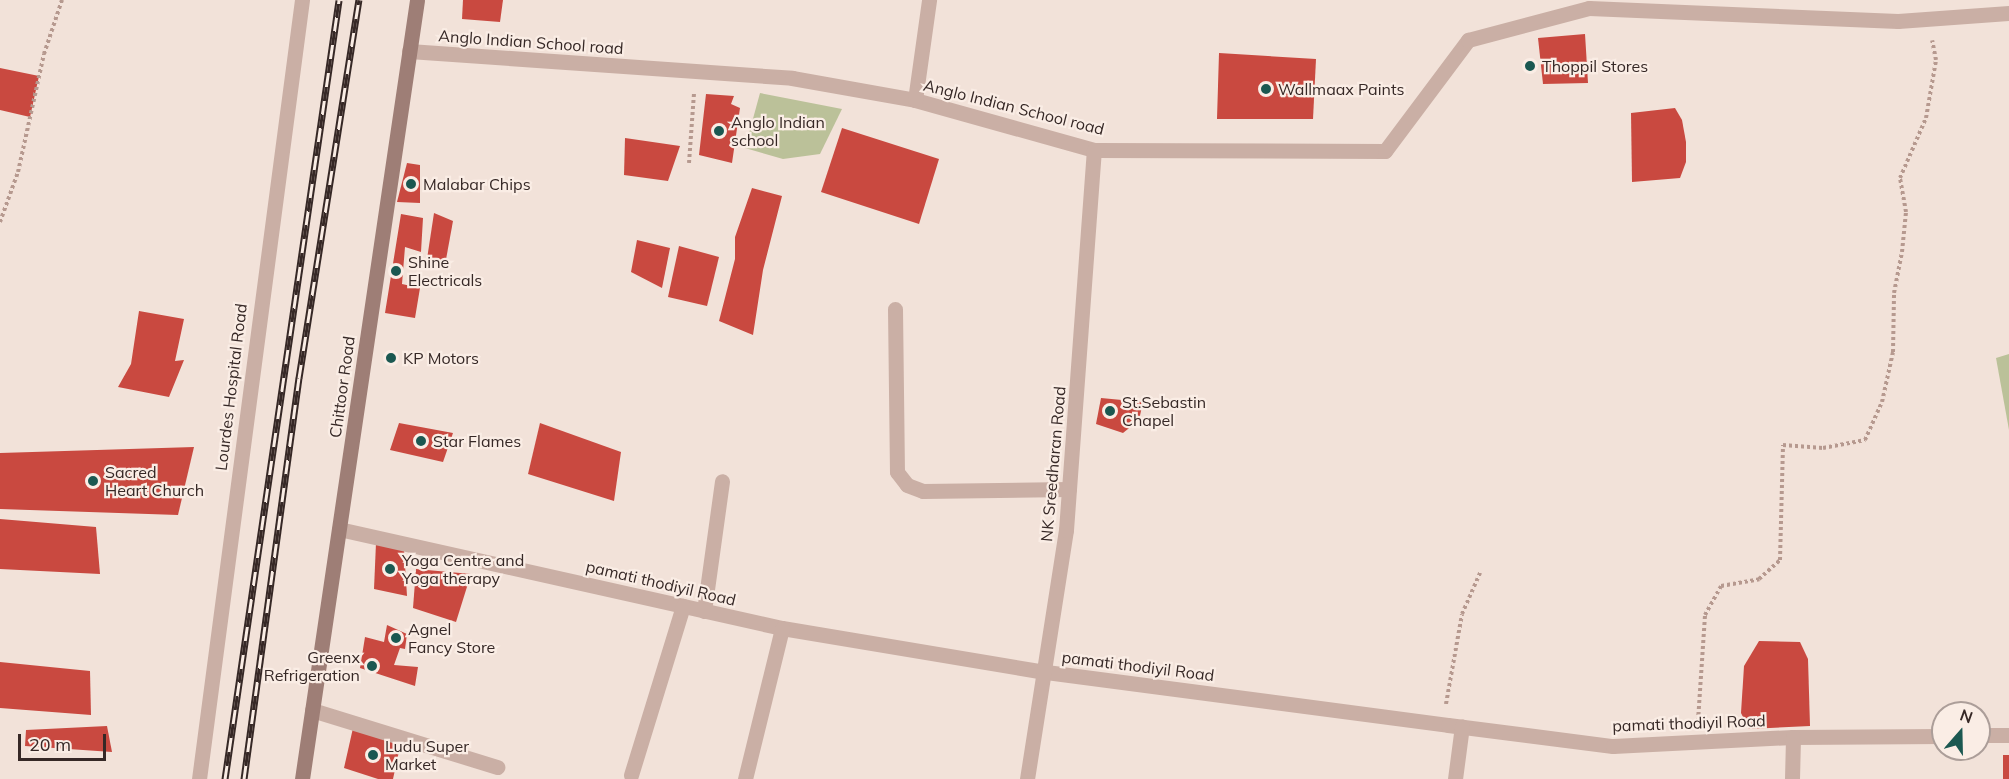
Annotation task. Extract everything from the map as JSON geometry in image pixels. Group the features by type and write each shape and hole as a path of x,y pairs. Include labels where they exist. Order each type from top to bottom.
{"main road":[{"name":"Chittoor Road","path":"302,779 417,0"}],"street":[{"name":"Lourdes Hospital Road","path":"199,779 302,0"},
{"path":"915,100 929,0"},
{"name":"Anglo Indian School road","path":"410,51 792,78 915,100 1094,150 1385,151 1467,40 1589,4"},
{"path":"1589,4 1899,21 2009,13"},
{"name":"NK Sreedharan Road","path":"1027,779 1046,672 1069,489 1094,150"},
{"path":"895,309 897,472 907,485 922,491 1069,489"},
{"path":"704,611 722,481"},
{"name":"pamati thodiyil Road","path":"339,529 782,628 1046,672 1613,746 1793,737 1931,736"},
{"path":"631,775 683,606"},
{"path":"745,779 782,628"},
{"path":"312,710 497,767"},
{"path":"1455,725 1455,779"},
{"path":"1991,735 2009,735"},
{"path":"1792,779 1793,737"}],"path":[{"path":"0,222 18,172 44,54 62,0"},
{"path":"1697,742 1705,615 1721,586 1759,579 1780,560 1783,445 1823,448 1865,440 1882,402 1893,352 1892,314 1905,222 1900,178 1926,118 1936,60 1929,18"},
{"path":"689,163 695,71"},
{"path":"1455,725 1445,696 1462,614 1480,573"}],"green space":[{"path":"760,93 842,109 820,154 783,159 745,148"},
{"path":"2009,354 2009,430 1996,358"}],"building":[{"path":"463,0 503,0 500,22 462,19"},
{"path":"1585,34 1588,83 1543,84 1538,38"},
{"name":"Wallmaax Paints","path":"1219,53 1316,59 1313,119 1217,119"},
{"path":"0,68 39,76 30,117 0,110"},
{"name":"Anglo Indian school","path":"706,94 734,96 731,104 740,108 732,163 699,155"},
{"path":"1675,108 1682,120 1686,142 1686,162 1680,178 1632,182 1631,113"},
{"path":"842,128 939,159 919,224 821,192"},
{"path":"625,138 680,146 668,181 624,175"},
{"name":"Malabar Chips","path":"407,163 420,165 420,203 397,202"},
{"path":"752,188 782,196 763,270 753,335 719,321 735,259 735,237"},
{"path":"434,213 453,221 445,265 427,259"},
{"path":"401,214 423,218 421,252 405,247 402,284 420,288 415,318 385,313"},
{"path":"637,240 670,248 662,288 631,272"},
{"path":"679,246 719,257 707,306 668,297"},
{"path":"139,311 184,319 175,361 184,360 169,397 118,387 131,364"},
{"name":"St.Sebastin Chapel","path":"1101,398 1143,402 1139,420 1123,433 1096,424"},
{"name":"Star Flames","path":"399,423 453,433 443,462 390,450"},
{"path":"540,423 621,452 614,501 528,474"},
{"name":"Sacred Heart Church","path":"194,447 178,515 0,509 0,453"},
{"path":"0,519 96,527 100,574 0,569"},
{"name":"Yoga Centre and Yoga therapy","path":"376,543 404,549 407,596 374,589"},
{"path":"416,569 471,574 456,622 413,608"},
{"path":"387,625 407,634 405,649 400,648 394,665 418,667 415,686 360,668 365,637 384,642"},
{"path":"1759,641 1800,642 1808,659 1810,726 1749,729 1741,713 1744,666"},
{"path":"0,662 90,671 91,715 0,708"},
{"path":"107,726 112,752 25,746 26,730"},
{"name":"Ludu Super Market","path":"353,728 401,742 393,779 378,779 344,768"},
{"path":"2003,755 2009,755 2009,779 2003,779"}],"railway":[{"path":"225,779 339,0"},
{"path":"244,779 299,378 359,0"}],"place":[{"name":"Thoppil Stores","path":"1530,66"},
{"name":"Wallmaax Paints","path":"1266,89"},
{"name":"Anglo Indian school","path":"719,131"},
{"name":"Malabar Chips","path":"411,184"},
{"name":"Shine Electricals","path":"396,271"},
{"name":"KP Motors","path":"391,358"},
{"name":"St.Sebastin Chapel","path":"1110,411"},
{"name":"Star Flames","path":"421,441"},
{"name":"Sacred Heart Church","path":"93,481"},
{"name":"Yoga Centre and Yoga therapy","path":"390,569"},
{"name":"Agnel Fancy Store","path":"396,638"},
{"name":"Greenx Refrigeration","path":"372,666"},
{"name":"Ludu Super Market","path":"373,755"}]}
